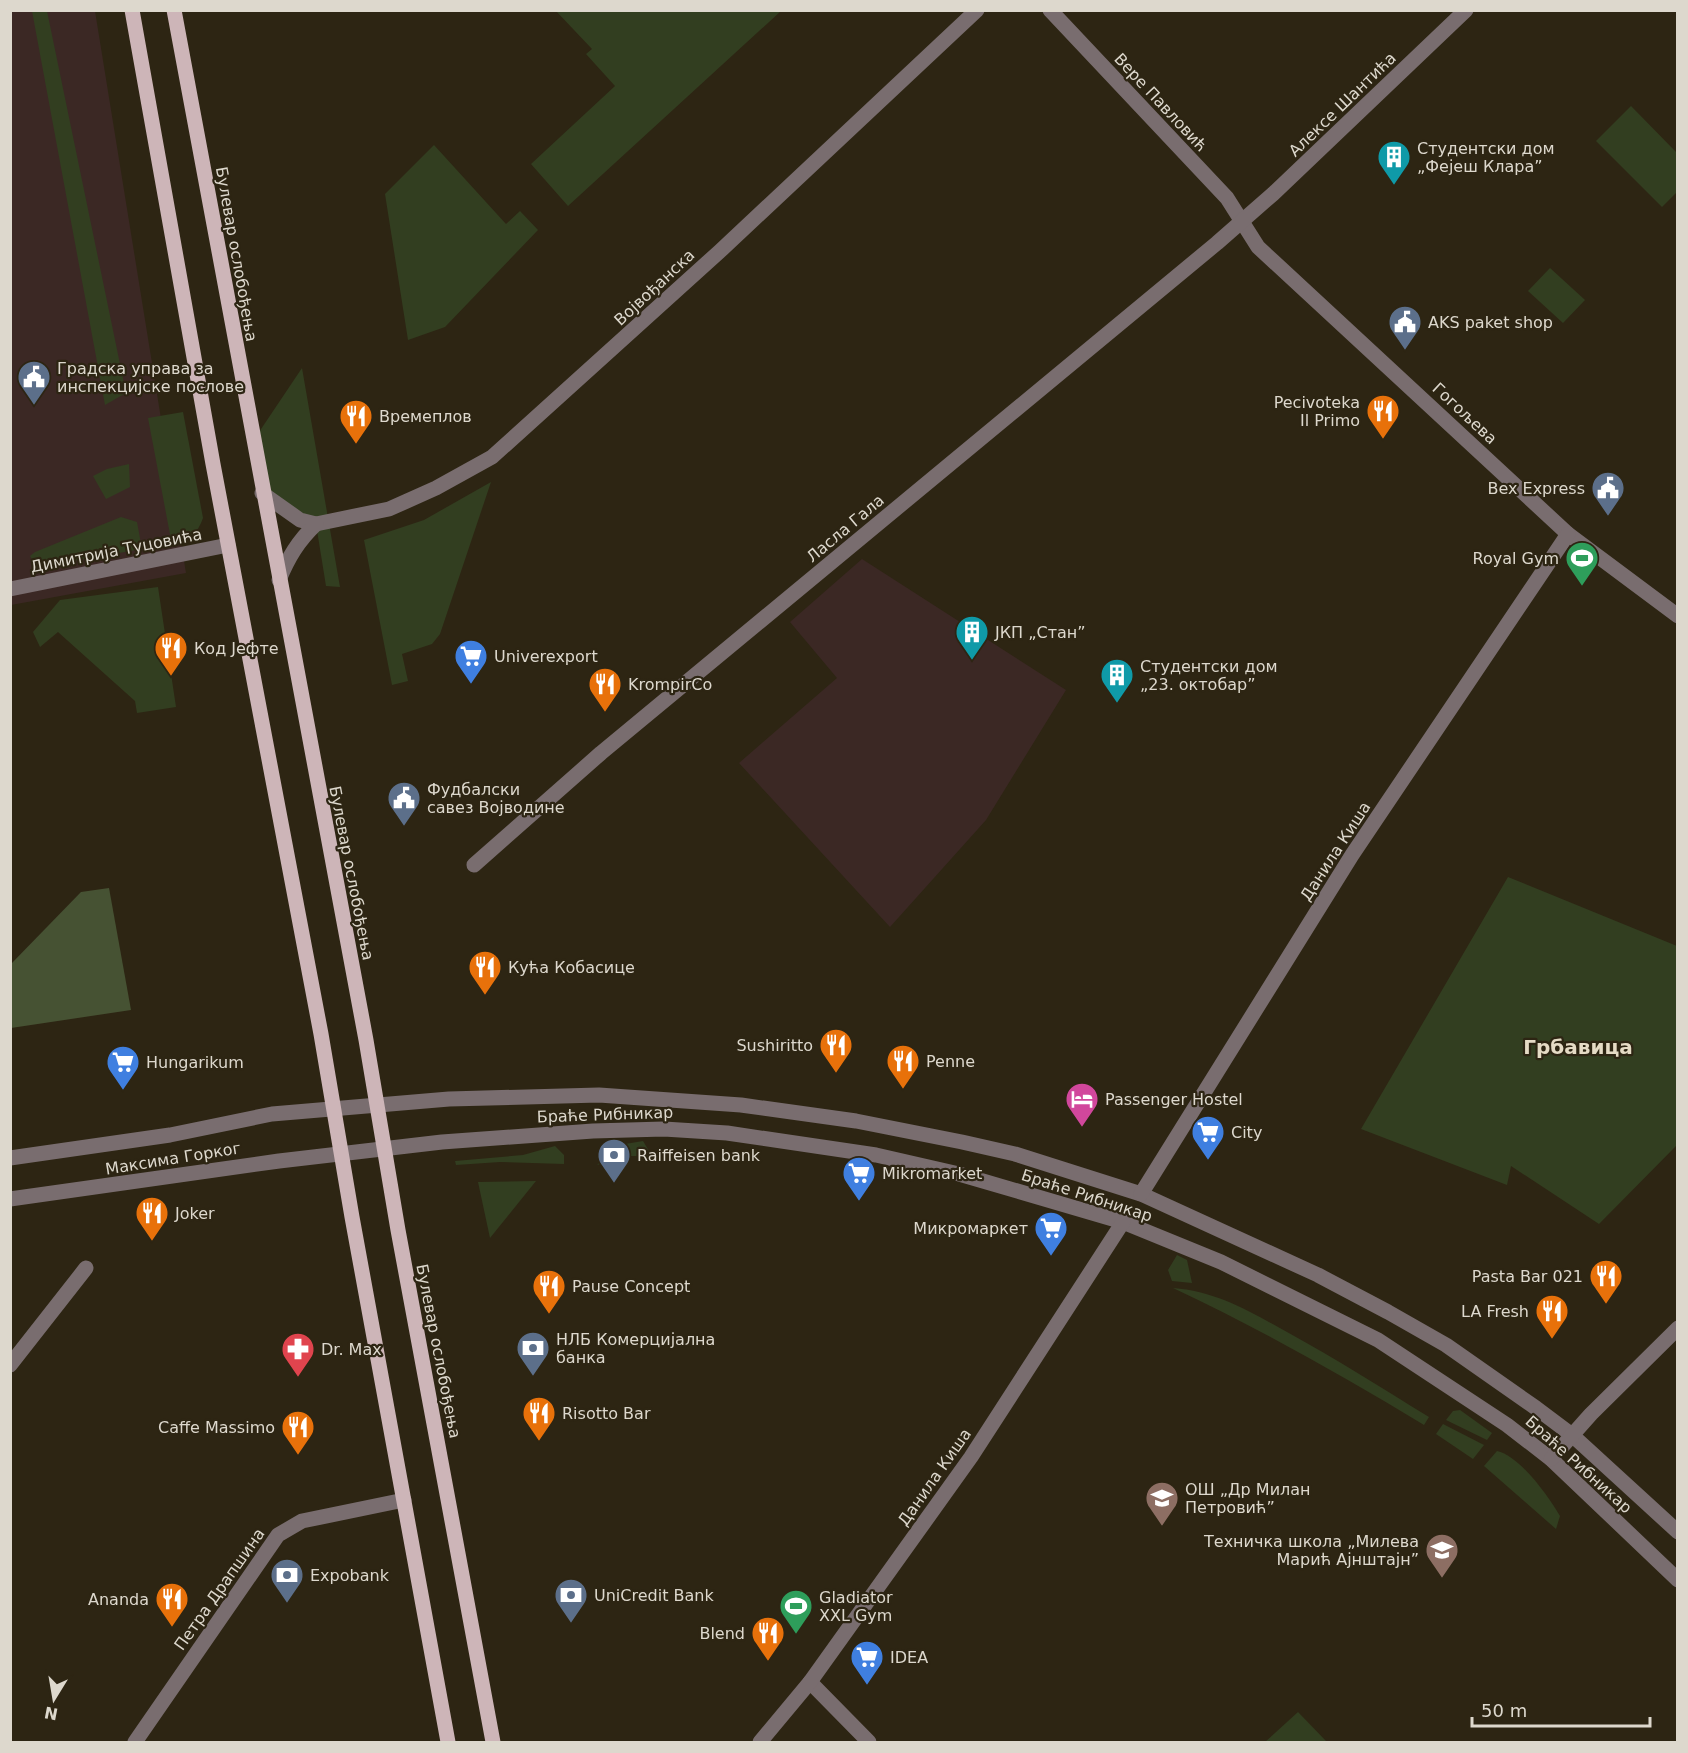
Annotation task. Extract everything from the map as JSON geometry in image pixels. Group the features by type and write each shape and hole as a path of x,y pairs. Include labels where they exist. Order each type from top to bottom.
{"main road":[{"path":"132,10 448,1743"},
{"name":"Булевар ослобођења","path":"174,10 493,1743"}],"street":[{"name":"Војвођанска","path":"316,524 389,509 436,488 492,457 719,252 977,10"},
{"name":"Вере Павловић","path":"1050,10 1227,198 1242,222"},
{"name":"Алексе Шантића","path":"1242,222 1466,10"},
{"name":"Гогољева","path":"1242,222 1258,247 1569,534 1677,616"},
{"name":"Ласла Гала","path":"474,865 601,753 1242,222"},
{"path":"262,493 300,520 316,524"},
{"path":"279,580 289,555 302,537 316,524"},
{"name":"Данила Киша","path":"1141,1194 1352,855 1569,534"},
{"name":"Димитрија Туцовића","path":"10,589 228,545"},
{"name":"Браће Рибникар","path":"333,1109 449,1099 599,1095 741,1106 856,1120 1025,1157 1141,1194 1318,1275 1388,1312 1476,1365 1572,1435 1677,1532"},
{"name":"Максима Горког","path":"10,1158 170,1135 272,1114 333,1109"},
{"name":"Браће Рибникар","path":"341,1154 593,1131 664,1129 727,1133 859,1151 959,1174 1123,1222 1221,1262 1378,1340 1508,1425 1551,1459 1677,1580"},
{"name":"Максима Горког","path":"10,1199 341,1154"},
{"name":"Данила Киша","path":"760,1743 810,1682 972,1457 1123,1222"},
{"path":"10,1365 86,1268"},
{"path":"1551,1459 1677,1328"},
{"name":"Петра Драпшина","path":"135,1743 278,1535 302,1521 404,1500"},
{"path":"810,1682 869,1743"}],"shaded area":[{"path":"11,11 95,11 186,573 11,605"},
{"path":"862,559 1066,690 986,820 890,927 739,763 837,678 790,622"}],"green space":[{"path":"32,11 47,11 126,393 105,405"},
{"path":"556,11 781,11 568,206 531,164 615,86 586,54 592,49"},
{"path":"1631,106 1677,153 1677,192 1662,207 1596,141"},
{"path":"434,145 506,224 520,211 538,230 445,327 408,340 385,194"},
{"path":"1550,268 1585,300 1563,323 1528,291"},
{"path":"302,368 340,587 326,586 316,524 262,493 253,441"},
{"path":"183,412 203,518 192,536 172,545 148,418"},
{"path":"129,464 130,487 106,499 93,476 107,469"},
{"path":"491,482 440,634 432,644 402,654 408,681 392,685 364,540 424,520"},
{"path":"121,517 137,522 142,549 44,566 34,563 30,556 35,552"},
{"path":"158,587 176,707 137,713 135,701 58,632 40,647 33,632 60,600"},
{"path":"1508,877 1677,946 1677,1145 1599,1224 1511,1166 1507,1185 1361,1129"},
{"path":"109,888 131,1010 11,1028 11,964 81,892"},
{"path":"643,1141 652,1156 630,1156 597,1165 619,1145"},
{"path":"555,1146 564,1155 564,1164 500,1162 456,1165 455,1161 523,1155"},
{"path":"536,1181 490,1238 478,1182"},
{"path":"1177,1255 1187,1260 1192,1283 1172,1281 1168,1270"},
{"path":"1173,1288 1204,1293 1274,1324 1429,1417 1424,1425 1300,1353"},
{"path":"1460,1410 1492,1433 1487,1440 1446,1420 1453,1411"},
{"path":"1443,1424 1484,1445 1473,1459 1436,1434"},
{"path":"1497,1451 1515,1460 1541,1488 1560,1516 1556,1529 1484,1466"},
{"path":"1298,1712 1327,1742 1265,1742"}],"place":[{"name":"Студентски дом „Фејеш Клара”","path":"1394,186"},
{"name":"AKS paket shop","path":"1405,351"},
{"name":"Градска управа за инспекцијске послове","path":"34,406"},
{"name":"Pecivoteka Il Primo","path":"1383,440"},
{"name":"Времеплов","path":"356,445"},
{"name":"Bex Express","path":"1608,517"},
{"name":"Royal Gym","path":"1582,587"},
{"name":"ЈКП „Стан”","path":"972,661"},
{"name":"Код Јефте","path":"171,677"},
{"name":"Univerexport","path":"471,685"},
{"name":"Студентски дом „23. октобар”","path":"1117,704"},
{"name":"KrompirCo","path":"605,713"},
{"name":"Фудбалски савез Војводине","path":"404,827"},
{"name":"Кућа Кобасице","path":"485,996"},
{"name":"Sushiritto","path":"836,1074"},
{"name":"Penne","path":"903,1090"},
{"name":"Hungarikum","path":"123,1091"},
{"name":"Passenger Hostel","path":"1082,1128"},
{"name":"City","path":"1208,1161"},
{"name":"Raiffeisen bank","path":"614,1184"},
{"name":"Mikromarket","path":"859,1202"},
{"name":"Joker","path":"152,1242"},
{"name":"Микромаркет","path":"1051,1257"},
{"name":"Pasta Bar 021","path":"1606,1305"},
{"name":"Pause Concept","path":"549,1315"},
{"name":"LA Fresh","path":"1552,1340"},
{"name":"НЛБ Комерцијална банка","path":"533,1377"},
{"name":"Dr. Max","path":"298,1378"},
{"name":"Risotto Bar","path":"539,1442"},
{"name":"Caffe Massimo","path":"298,1456"},
{"name":"ОШ „Др Милан Петровић”","path":"1162,1527"},
{"name":"Техничка школа „Милева Марић Ајнштајн”","path":"1442,1579"},
{"name":"Expobank","path":"287,1604"},
{"name":"UniCredit Bank","path":"571,1624"},
{"name":"Ananda","path":"172,1628"},
{"name":"Gladiator XXL Gym","path":"796,1635"},
{"name":"Blend","path":"768,1662"},
{"name":"IDEA","path":"867,1686"}],"district":[{"name":"Грбавица","path":"1578,1047"}]}
